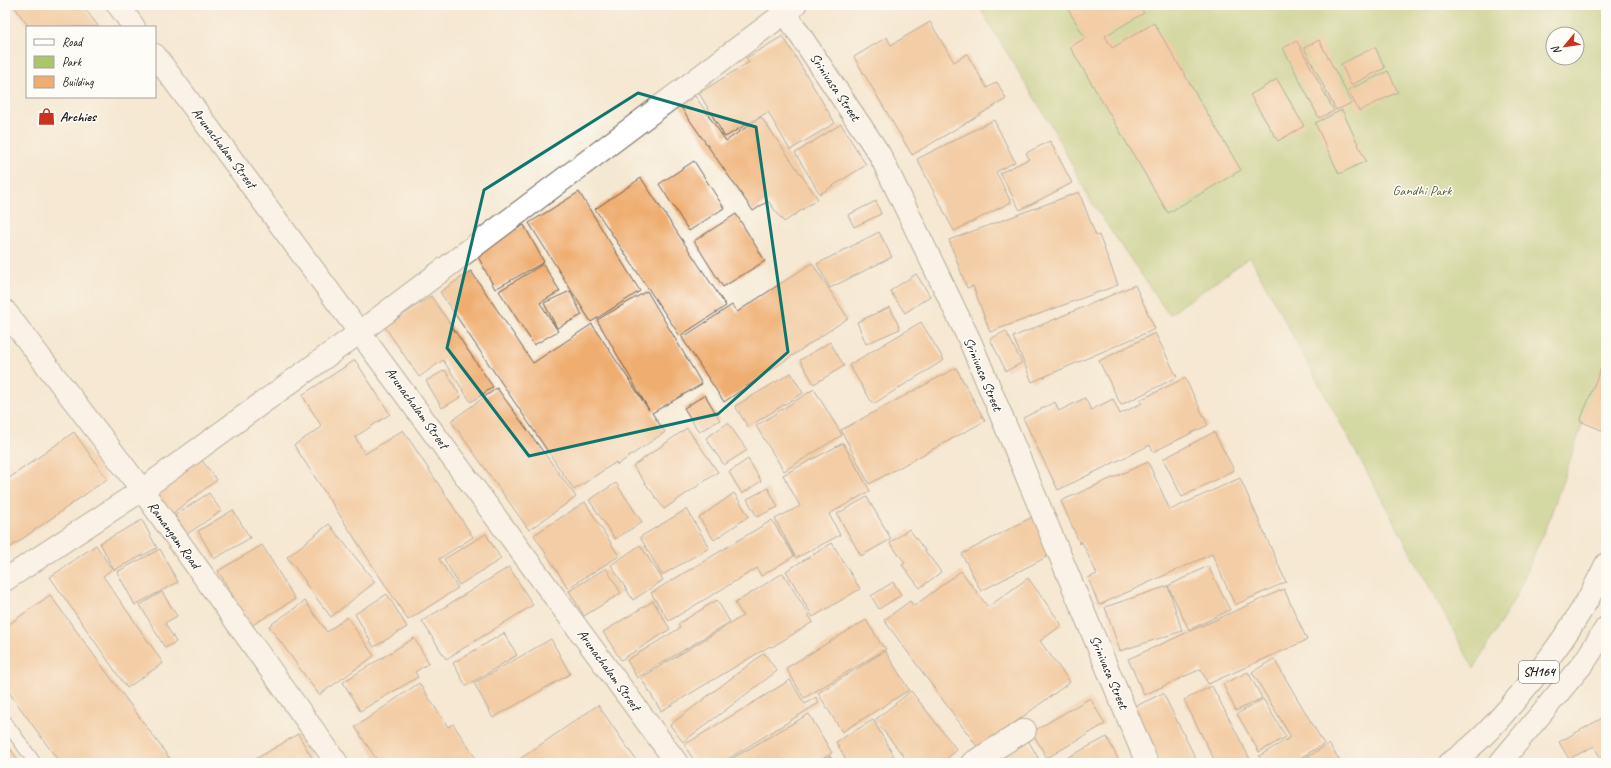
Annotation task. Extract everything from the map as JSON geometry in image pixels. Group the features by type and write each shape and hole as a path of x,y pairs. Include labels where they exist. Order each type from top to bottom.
{"street":[{"path":"118,5 133,26"},
{"path":"5,580 142,490 360,332 787,8"},
{"name":"Srinivasa Street","path":"787,8 880,154 970,341 1147,763"},
{"name":"Arunachalam Street","path":"156,56 677,763"},
{"name":"Ramangam Road","path":"5,311 142,490 337,763"},
{"name":"SH164","path":"1450,763 1470,749 1495,725 1538,674 1564,638 1598,583 1606,564"},
{"name":"SH164","path":"1500,763 1585,661 1606,628"},
{"path":"972,763 1025,730"}],"lane":[{"path":"5,721 35,763"}],"highlighted area":[{"path":"638,93 756,127 788,352 718,414 529,456 447,348 484,190"}],"green space":[{"name":"Gandhi Park","path":"978,5 1606,5 1606,357 1549,520 1516,596 1474,669 1250,257 1169,315 1090,200 1055,132"}],"building":[{"path":"13,5 82,5 98,26 28,26"},
{"path":"1076,5 1111,5 1112,8 1117,5 1139,5 1144,13 1105,36 1112,48 1154,23 1241,170 1168,213 1070,47 1085,38 1068,9"},
{"path":"930,22 954,62 967,54 987,88 997,82 1006,99 912,155 854,57 887,37 891,45"},
{"path":"783,36 835,123 790,150 768,112 725,137 699,93 749,62 746,58"},
{"path":"1319,40 1352,103 1336,110 1304,48"},
{"path":"1297,41 1334,111 1319,118 1283,48"},
{"path":"1375,47 1385,68 1351,85 1341,64"},
{"path":"1388,71 1398,92 1359,111 1348,90"},
{"path":"1277,79 1304,126 1278,141 1250,95"},
{"path":"695,96 726,141 761,117 818,199 784,222 768,201 753,211 680,106"},
{"path":"1342,110 1366,161 1339,174 1315,123"},
{"path":"994,120 1015,162 996,172 1011,202 954,231 917,159"},
{"path":"841,124 866,165 820,194 795,153"},
{"path":"1050,141 1072,183 1020,210 1000,173 1029,159 1026,153"},
{"path":"694,161 724,208 689,231 659,184"},
{"path":"641,178 726,306 680,336 595,209"},
{"path":"579,192 640,291 591,322 529,223"},
{"path":"1079,192 1096,236 1099,235 1118,285 990,332 973,286 967,288 949,240"},
{"path":"876,201 881,214 854,227 848,215"},
{"path":"736,214 765,261 723,287 694,241"},
{"path":"524,225 544,262 495,289 475,251"},
{"path":"879,232 892,257 830,288 817,264"},
{"path":"812,263 848,318 724,402 682,338 732,305 737,312"},
{"path":"543,264 560,291 540,303 558,331 534,345 499,291"},
{"path":"471,271 533,363 592,324 649,410 597,320 647,291 702,384 652,413 665,432 617,465 616,462 574,490 440,292"},
{"path":"916,274 930,296 905,313 890,291"},
{"path":"1135,285 1155,329 1032,382 1013,337"},
{"path":"570,291 582,315 557,328 544,303"},
{"path":"431,296 493,387 471,402 443,360 419,377 385,327"},
{"path":"890,307 900,329 866,344 857,322"},
{"path":"921,322 944,360 873,404 849,365"},
{"path":"1006,331 1022,363 1006,371 990,339"},
{"path":"1155,333 1177,377 1121,405 1099,361"},
{"path":"830,342 844,366 814,384 800,360"},
{"path":"1606,355 1606,432 1580,421"},
{"path":"355,360 390,414 355,437 365,454 403,430 473,537 439,559 458,588 408,620 294,445 322,427 302,395"},
{"path":"956,368 985,421 869,484 841,430"},
{"path":"445,370 461,397 442,408 426,381"},
{"path":"791,373 803,393 748,427 735,406"},
{"path":"1185,378 1208,425 1153,452 1150,445 1058,490 1023,418 1055,402 1059,411 1085,398 1091,410 1113,399 1120,414 1142,403 1140,400"},
{"path":"497,388 576,497 529,530 451,421"},
{"path":"814,389 842,435 784,471 756,426"},
{"path":"705,395 720,420 699,432 684,408"},
{"path":"728,423 747,450 724,465 706,438"},
{"path":"687,428 718,472 664,509 633,466"},
{"path":"74,432 107,479 5,551 5,481"},
{"path":"1214,432 1234,470 1182,497 1163,459"},
{"path":"843,443 870,491 829,514 840,535 796,558 775,519 800,506 783,475"},
{"path":"197,454 217,480 169,516 150,490"},
{"path":"748,459 761,481 742,494 729,472"},
{"path":"1148,462 1170,510 1240,478 1286,582 1235,605 1212,554 1099,605 1088,578 1097,574 1082,542 1080,544 1061,501"},
{"path":"616,483 642,522 615,539 589,500"},
{"path":"768,488 778,507 757,517 747,499"},
{"path":"209,493 221,511 187,534 175,515"},
{"path":"734,493 749,516 714,540 699,518"},
{"path":"867,497 891,539 861,556 837,514"},
{"path":"585,502 619,556 568,588 534,535"},
{"path":"687,509 709,548 662,575 640,537"},
{"path":"233,510 250,538 214,559 198,531"},
{"path":"1036,515 1056,552 981,591 962,554"},
{"path":"142,520 157,548 114,570 100,543"},
{"path":"772,520 794,556 761,576 757,568 669,621 651,593"},
{"path":"329,524 375,582 331,617 287,557"},
{"path":"909,529 941,572 920,588 902,565 905,563 890,543"},
{"path":"486,534 501,559 459,585 444,559"},
{"path":"832,543 860,589 813,617 786,571"},
{"path":"96,545 112,569 103,576 163,663 127,688 50,577"},
{"path":"262,545 295,599 251,626 218,571"},
{"path":"640,545 663,580 633,600 611,565"},
{"path":"160,549 178,582 135,605 117,572"},
{"path":"1208,566 1230,610 1189,630 1168,586"},
{"path":"509,567 533,605 446,659 422,621"},
{"path":"606,568 621,593 584,616 569,591"},
{"path":"961,571 988,607 1028,578 1062,625 1040,641 1070,682 979,749 884,620 910,601 914,606"},
{"path":"783,573 813,622 661,711 641,678 743,616 735,603"},
{"path":"893,582 901,595 879,609 871,596"},
{"path":"1168,586 1182,631 1120,651 1105,607"},
{"path":"1284,589 1307,640 1208,684 1201,669 1144,695 1128,659"},
{"path":"162,592 177,616 165,623 176,642 165,648 140,605"},
{"path":"387,594 407,627 374,647 355,614"},
{"path":"50,595 173,763 60,763 5,687 5,627"},
{"path":"717,600 730,622 637,678 627,660 680,628 678,624"},
{"path":"305,601 327,632 347,617 374,656 319,695 269,626"},
{"path":"653,601 670,629 621,660 603,632"},
{"path":"866,620 883,647 884,646 886,649 804,698 786,668"},
{"path":"504,633 517,655 466,686 453,663"},
{"path":"414,638 429,663 415,672 418,677 360,711 343,682"},
{"path":"551,639 570,674 493,718 474,683"},
{"path":"885,651 909,690 842,732 818,693"},
{"path":"764,653 777,671 683,742 670,725"},
{"path":"1274,659 1324,744 1302,757 1304,759 1329,744 1340,761 1336,763 1263,763 1259,756 1291,737 1252,672"},
{"path":"1248,672 1262,698 1236,711 1223,684"},
{"path":"790,680 805,704 816,697 819,703 721,763 696,763 684,745"},
{"path":"419,683 448,727 453,724 477,760 472,763 379,763 355,727"},
{"path":"1212,686 1252,763 1216,763 1184,700"},
{"path":"911,691 957,750 941,763 909,763 875,720"},
{"path":"1163,693 1198,763 1160,763 1132,708"},
{"path":"1090,698 1105,724 1047,758 1032,732"},
{"path":"1263,699 1286,737 1259,752 1237,714"},
{"path":"598,705 638,763 514,763"},
{"path":"809,714 832,753 815,763 724,763"},
{"path":"1606,716 1606,763 1603,763 1594,746 1569,759 1559,742"},
{"path":"873,720 898,763 848,763 836,742"},
{"path":"298,734 315,763 249,763"},
{"path":"1107,737 1120,763 1057,763"},
{"path":"1028,740 1041,763 988,763"},
{"path":"5,741 20,763 5,763"},
{"path":"830,756 834,763 817,763"}],"place":[{"name":"Archies","path":"47,116"}]}
